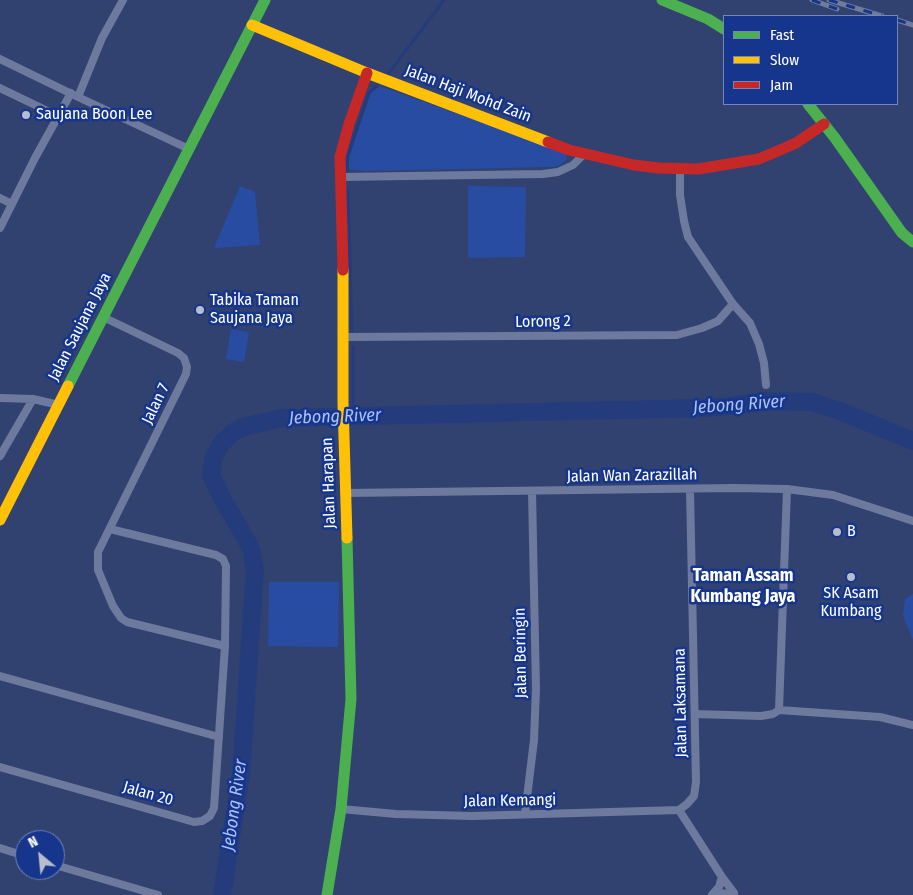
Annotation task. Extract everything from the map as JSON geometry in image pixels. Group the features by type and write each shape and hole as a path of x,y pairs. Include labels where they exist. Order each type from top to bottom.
{"street":[{"path":"0,228 58,116 74,95 123,0"},
{"path":"0,59 190,149 264,0"},
{"path":"662,0 708,19 723,28"},
{"name":"Jalan Haji Mohd Zain","path":"252,25 367,73 584,154 634,165 698,169 759,159 788,147 824,124"},
{"name":"Jalan Harapan","path":"327,895 340,809 351,700 343,403 344,338 340,150 367,73"},
{"path":"0,88 58,116"},
{"path":"809,105 880,205 902,233 913,242"},
{"name":"Jalan Saujana Jaya","path":"0,520 190,149"},
{"path":"340,176 543,174 558,172 573,165 584,154"},
{"path":"680,169 680,196 688,237 733,304 750,323 764,364 766,385"},
{"path":"0,198 12,204"},
{"name":"Lorong 2","path":"344,338 677,335 718,321 733,304"},
{"name":"Jalan 7","path":"103,317 178,353 184,358 187,367 186,374 98,552 98,570 113,606 121,618 134,624 225,646"},
{"path":"0,398 33,399 59,405"},
{"path":"0,456 33,399"},
{"name":"Jalan Wan Zarazillah","path":"346,494 690,488 787,489 833,496 913,521"},
{"name":"Jalan Laksamana","path":"679,810 694,796 696,782 690,488"},
{"path":"779,710 787,489"},
{"name":"Jalan Beringin","path":"525,814 534,740 536,689 532,491"},
{"path":"0,676 219,737 225,646 226,566 223,559 207,552 110,529"},
{"path":"695,714 761,716 773,714 779,710 880,717 913,725"},
{"name":"Jalan 20","path":"0,767 194,822 202,821 210,816 214,808 219,737"},
{"name":"Jalan Kemangi","path":"340,809 421,815 679,810"},
{"path":"679,810 722,877 736,894"},
{"path":"0,848 15,853"},
{"path":"65,868 158,895"},
{"path":"713,895 719,887 722,877"},
{"path":"713,895 736,894"}],"shaded area":[{"path":"379,86 565,152 567,159 558,166 550,167 364,171 348,169 349,155 370,94"},
{"path":"240,186 255,192 260,245 214,248"},
{"path":"468,186 526,187 525,257 468,258"},
{"path":"231,329 249,332 244,362 226,359"},
{"path":"269,582 339,582 338,647 268,646"},
{"path":"913,594 913,640 903,616 905,599"}],"waterway":[{"path":"389,73 444,0"},
{"path":"347,171 348,156 369,93 377,86"},
{"path":"348,189 352,332"},
{"path":"353,347 353,417"},
{"name":"Jebong River","path":"222,895 241,774 255,570 251,548 211,475 213,459 221,444 232,433 243,427 282,418 702,408 765,401 812,402 840,411 913,441"}],"railway":[{"path":"812,0 837,9"},
{"path":"829,0 879,15"},
{"path":"898,20 913,25"}],"traffic: fast":[{"path":"68,386 265,0"},
{"path":"662,0 708,19 723,28"},
{"path":"809,105 835,138 902,233 913,242"},
{"path":"327,895 341,809 351,699 347,538"}],"traffic: slow":[{"path":"252,25 367,73 548,142"},
{"path":"343,270 343,403 347,538"},
{"path":"0,520 68,386"}],"traffic: jam":[{"path":"343,270 340,157 349,124 367,73"},
{"path":"548,142 569,150 634,165 698,169 759,159 796,143 824,124"}],"place":[{"name":"Saujana Boon Lee","path":"26,115"},
{"name":"Tabika Taman Saujana Jaya","path":"200,310"},
{"name":"B","path":"837,532"},
{"name":"SK Asam Kumbang","path":"851,577"}],"district":[{"name":"Taman Assam Kumbang Jaya","path":"743,586"}]}
